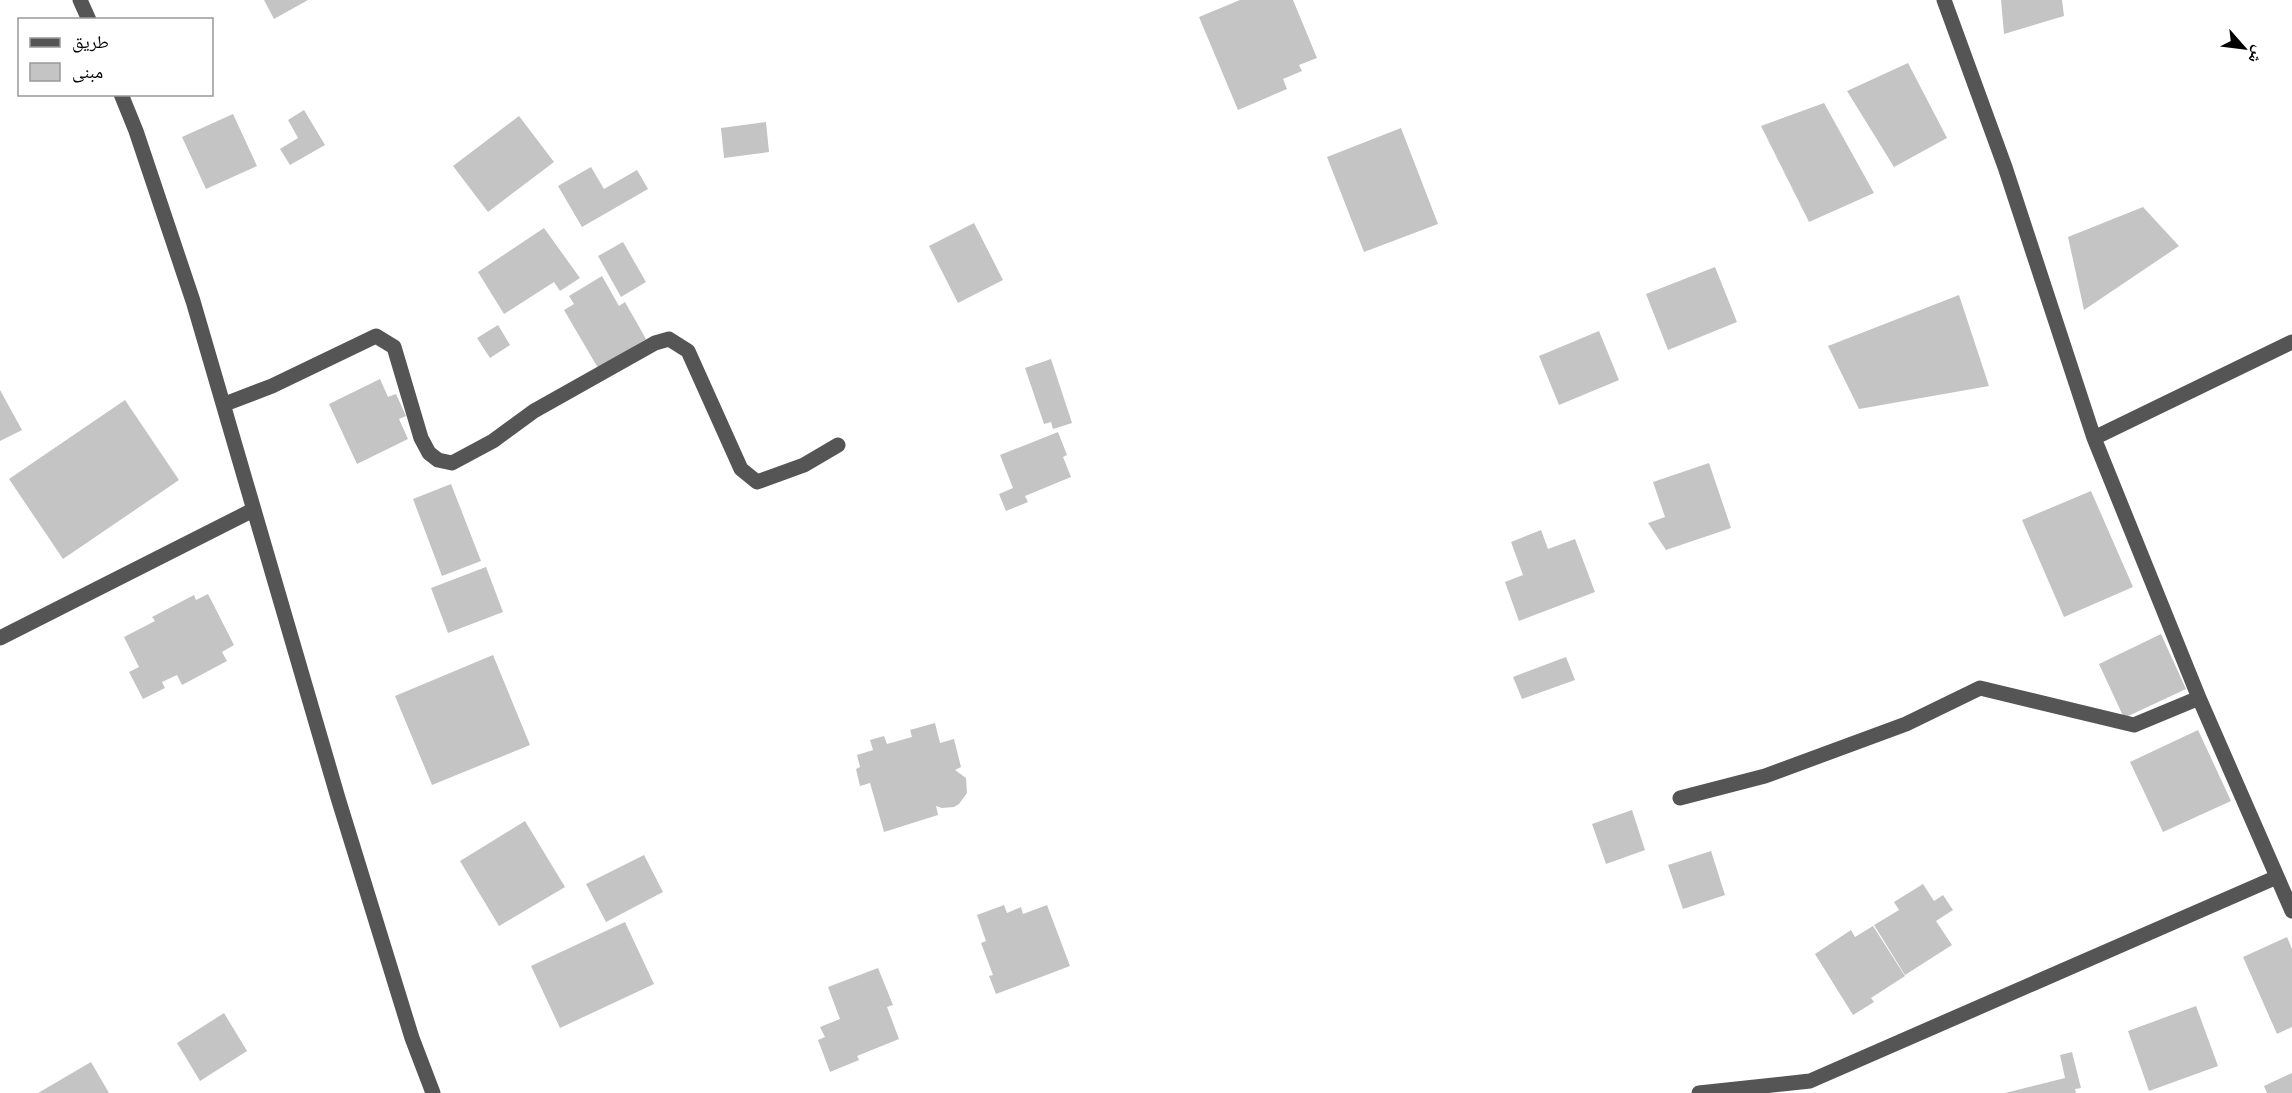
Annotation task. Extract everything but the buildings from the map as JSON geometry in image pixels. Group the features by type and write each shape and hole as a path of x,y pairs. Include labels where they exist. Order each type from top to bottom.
{"street":[{"path":"80,0 88,18"},
{"path":"1944,0 2005,167 2094,438 2199,698 2292,910"},
{"path":"122,96 144,153 225,404 253,510 368,897 412,1038 433,1093"},
{"path":"225,404 272,386 376,336 393,347 421,438 429,453 438,460 452,463 493,441 534,411 655,343 669,339 688,351 741,469 748,477 757,482 804,465 838,445"},
{"path":"2094,438 2292,342"},
{"path":"0,638 253,510"},
{"path":"1680,798 1766,776 1906,724 1980,688 2134,725 2199,698"},
{"path":"1699,1093 1810,1081 2277,877"}]}
